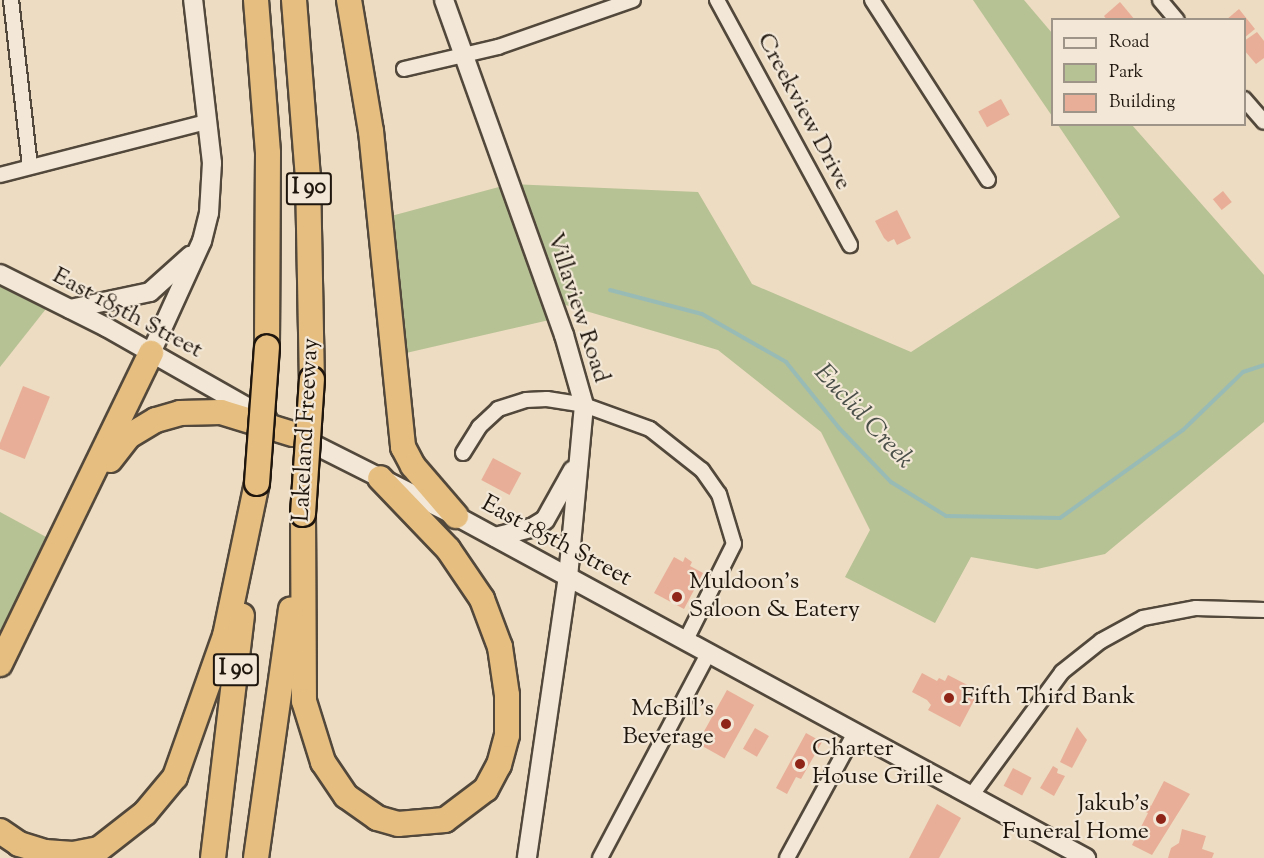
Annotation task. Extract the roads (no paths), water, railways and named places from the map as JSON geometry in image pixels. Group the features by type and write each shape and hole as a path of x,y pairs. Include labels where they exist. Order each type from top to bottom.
{"highway":[{"name":"Lakeland Freeway","path":"213,858 257,483 267,347 268,153 256,0"},
{"name":"Lakeland Freeway","path":"256,858 303,514 312,379 309,176 294,0"},
{"path":"349,0 361,51 371,131 403,447 413,466 456,516"},
{"path":"0,664 151,353"},
{"path":"88,484 129,436 156,420 180,413 221,412 293,434"},
{"path":"303,514 304,701 323,762 346,796 377,818 398,825 445,820 486,789 499,765 507,735 507,695 500,647 482,599 448,549 380,478"},
{"path":"0,831 19,844 45,852 73,854 99,849 145,813 175,777 225,636 257,483"}],"street":[{"path":"11,0 30,166"},
{"path":"151,353 202,241 212,187 193,0"},
{"name":"Villaview Road","path":"444,0 564,335 584,405 568,576 527,858"},
{"path":"404,69 462,52 498,47 633,0"},
{"name":"Creekview Drive","path":"717,0 850,244"},
{"path":"872,0 988,180"},
{"path":"1160,0 1175,18"},
{"path":"1246,100 1264,122"},
{"path":"0,175 207,122"},
{"path":"70,309 150,292 183,265 202,241"},
{"name":"East 185th Street","path":"0,274 151,353 293,434 456,516 710,652 1086,858"},
{"path":"463,453 479,427 498,409 526,400 584,405 650,429 702,470 719,494 734,544 686,640"},
{"path":"495,537 532,528 545,520 579,458"},
{"path":"971,796 1062,672 1101,641 1143,618 1164,614 1196,608 1264,610"},
{"path":"600,858 710,652"},
{"path":"787,858 855,733"}],"waterway":[{"name":"Euclid Creek","path":"610,290 702,314 786,362 839,428 891,482 946,516 1060,518 1183,430 1243,372 1264,365"}],"place":[{"name":"Muldoon's Saloon & Eatery","path":"677,597"},
{"name":"Fifth Third Bank","path":"949,698"},
{"name":"McBill's Beverage","path":"726,724"},
{"name":"Charter House Grille","path":"800,764"},
{"name":"Jakub's Funeral Home","path":"1161,819"}]}
